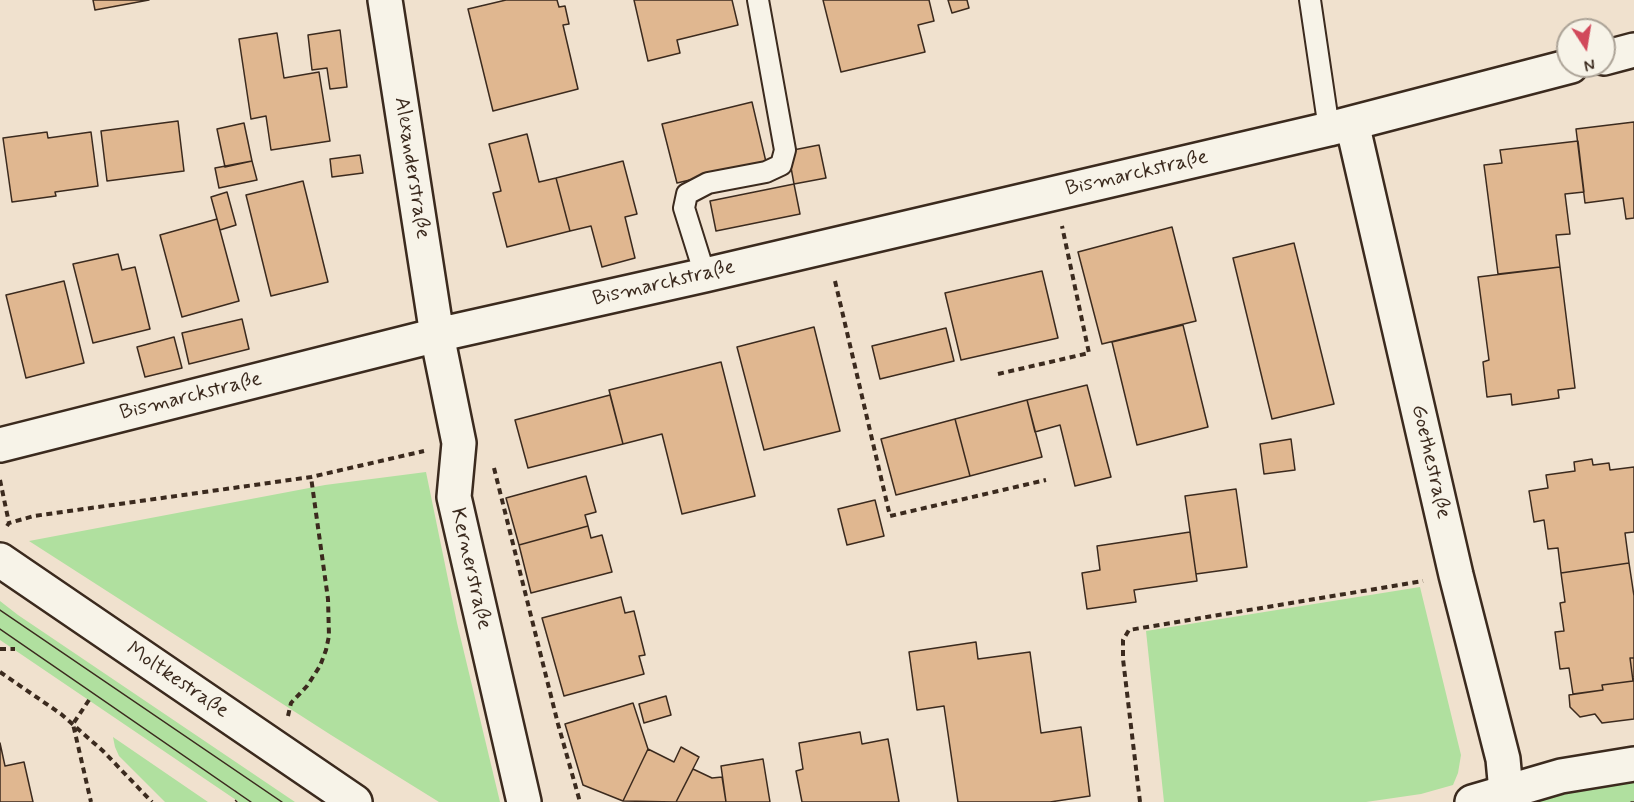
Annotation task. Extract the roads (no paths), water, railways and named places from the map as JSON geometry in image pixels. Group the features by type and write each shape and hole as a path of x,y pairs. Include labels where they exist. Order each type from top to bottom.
{"street":[{"name":"Alexanderstraße","path":"386,0 437,335"},
{"path":"1616,55 1634,50"},
{"name":"Bismarckstraße","path":"0,445 437,335 826,247 1340,126 1556,70"},
{"name":"Goethestraße","path":"1340,126 1503,759 1507,797"},
{"name":"Kernerstraße","path":"437,335 459,443 454,497 524,802"},
{"name":"Moltkestraße","path":"0,560 355,802"},
{"path":"1472,802 1507,797 1561,776 1634,764"}],"lane":[{"path":"705,275 684,208 687,194 708,183 766,172 781,165 785,150 758,0"},
{"path":"1310,0 1340,126"}],"tram line":[{"path":"0,610 282,802"},
{"path":"0,629 251,802"}]}
